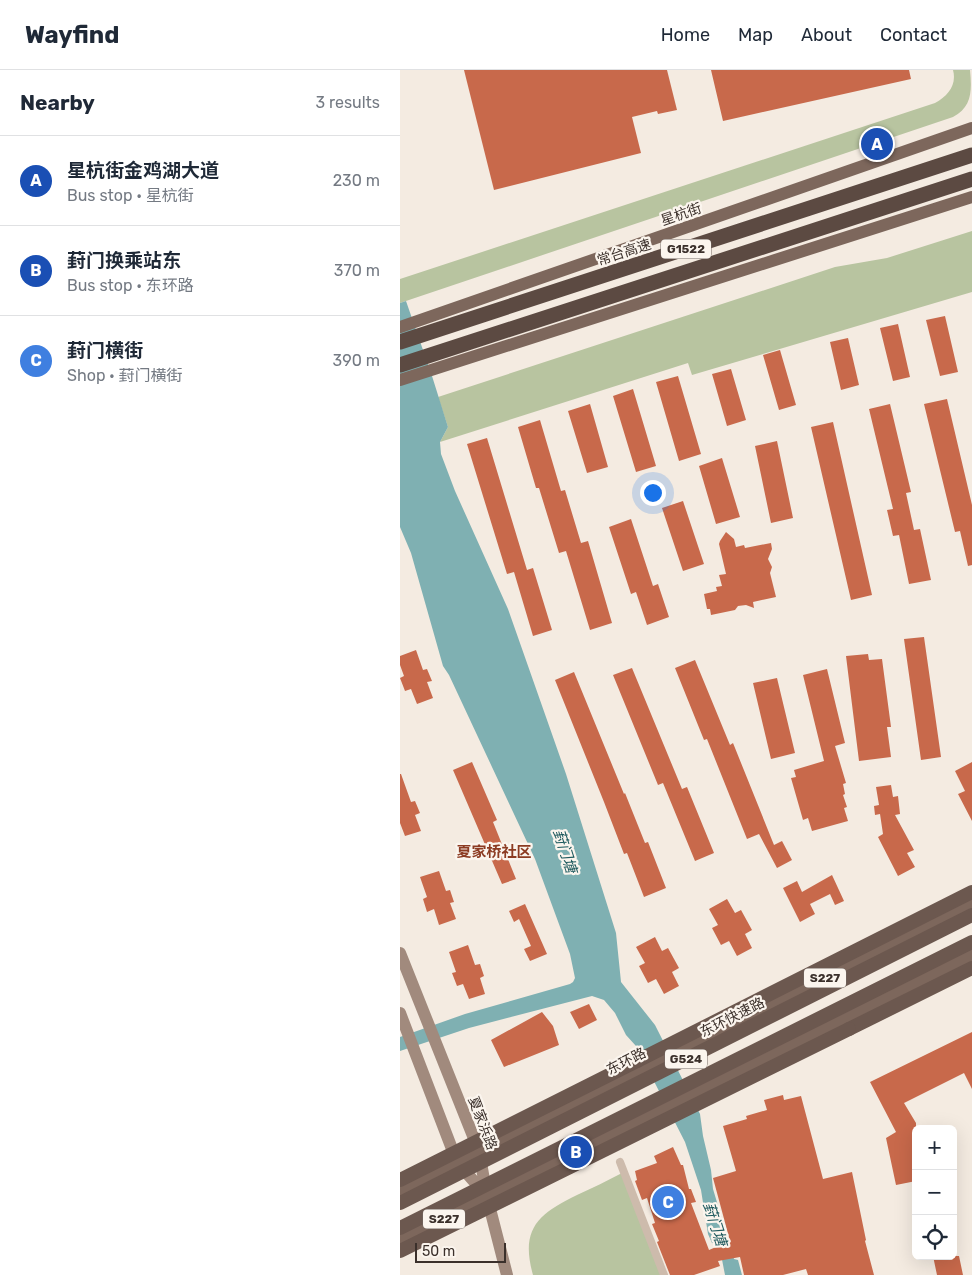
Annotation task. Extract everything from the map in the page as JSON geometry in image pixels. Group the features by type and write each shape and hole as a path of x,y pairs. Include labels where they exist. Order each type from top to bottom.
{"highway":[{"name":"常台高速","path":"400,342 972,155"},
{"name":"G1522","path":"400,365 972,179"},
{"path":"400,1180 972,892"},
{"name":"东环快速路","path":"400,1203 972,915"},
{"name":"G524","path":"400,1228 972,942"},
{"path":"400,1251 972,968"}],"main road":[{"name":"星杭街","path":"400,327 972,128"},
{"path":"400,380 972,197"},
{"name":"东环路","path":"400,1191 972,903"},
{"name":"夏家浜路","path":"400,953 479,1151 507,1275"},
{"name":"S227","path":"400,1240 972,955"},
{"path":"400,1013 457,1162 488,1197"}],"street":[{"path":"620,1162 664,1275"}],"green space":[{"path":"953,70 970,70 971,91 964,108 953,117 400,303 400,279 935,103 950,90 954,80"},
{"path":"972,231 972,292 692,375 688,363 440,442 448,427 438,397 835,267 887,258"},
{"path":"622,1173 661,1275 533,1275 529,1246 531,1234 536,1225 552,1209 563,1202"}],"water":[{"name":"葑门塘","path":"406,301 448,427 440,442 441,454 455,491 508,609 566,774 616,933 621,982 655,1025 700,1114 713,1189 734,1259 738,1260 742,1275 725,1275 719,1244 712,1243 708,1234 701,1190 685,1142 636,1046 626,1035 615,1013 604,1000 592,996 469,1028 400,1051 400,1037 465,1014 570,984 575,978 570,954 535,859 449,675 443,666 411,553 400,527 400,303"}],"building":[{"path":"464,70 667,70 677,110 658,114 657,111 632,117 641,153 494,190"},
{"path":"711,70 909,70 911,79 723,121"},
{"path":"945,316 958,372 940,376 926,320"},
{"path":"898,324 910,377 893,381 880,328"},
{"path":"848,338 859,385 841,390 830,342"},
{"path":"780,350 796,405 779,410 763,355"},
{"path":"731,369 746,420 727,426 712,374"},
{"path":"678,376 701,454 679,461 656,382"},
{"path":"633,389 656,466 636,472 613,396"},
{"path":"947,399 972,505 972,565 968,566 960,531 955,532 924,404"},
{"path":"590,404 608,467 587,473 568,411"},
{"path":"890,404 911,492 906,493 914,530 920,529 931,580 909,584 899,535 893,536 887,510 893,509 869,409"},
{"path":"540,420 561,491 565,490 581,543 588,541 612,623 590,630 566,551 559,553 539,488 536,488 518,427"},
{"path":"833,422 872,595 851,600 811,427"},
{"path":"487,438 527,570 533,568 552,630 533,636 514,572 507,574 467,444"},
{"path":"777,441 793,518 771,523 755,446"},
{"path":"722,458 740,517 716,524 699,466"},
{"path":"683,501 704,564 683,571 662,508"},
{"path":"631,519 653,586 658,584 669,617 647,625 636,592 631,594 609,527"},
{"path":"726,532 734,539 736,547 744,545 745,548 771,543 772,549 768,559 772,567 770,573 776,597 753,602 754,608 746,605 738,606 735,610 711,615 710,609 707,609 704,594 717,591 716,587 722,586 719,575 726,574 719,544"},
{"path":"924,637 941,757 921,760 904,639"},
{"path":"416,650 423,670 427,669 432,681 427,682 433,698 417,704 411,689 405,691 400,678 404,676 400,665 400,656"},
{"path":"868,654 869,660 882,659 891,727 887,727 891,757 859,761 846,656"},
{"path":"695,660 730,745 733,743 774,845 782,841 792,860 777,868 759,834 747,839 707,739 704,740 675,668"},
{"path":"632,668 682,789 687,787 714,853 695,861 663,783 658,785 613,675"},
{"path":"827,669 845,743 835,746 846,783 843,784 845,794 843,795 847,807 844,808 848,821 812,831 808,818 803,820 791,778 796,777 794,770 824,761 803,675"},
{"path":"574,672 624,794 645,843 648,842 666,888 644,897 627,853 624,854 555,680"},
{"path":"777,678 795,753 771,759 753,683"},
{"path":"472,762 497,820 493,822 516,879 502,884 453,770"},
{"path":"972,762 972,821 958,794 965,791 955,771"},
{"path":"400,774 411,802 415,801 420,813 415,815 421,831 405,836 400,823"},
{"path":"891,785 893,797 898,796 900,814 895,815 914,850 907,853 915,867 898,876 878,837 883,834 880,814 875,815 874,806 879,805 876,787"},
{"path":"439,871 446,891 450,890 454,902 450,903 456,919 439,925 434,909 427,912 423,899 427,897 420,877"},
{"path":"832,875 844,901 835,905 830,894 810,904 815,914 800,922 783,888 797,881 802,892"},
{"path":"727,899 735,913 741,910 752,930 745,934 752,948 737,956 729,941 721,945 712,928 718,925 709,909"},
{"path":"525,904 547,954 530,961 524,949 531,946 519,919 514,922 509,911"},
{"path":"655,937 662,951 668,948 679,968 672,972 679,986 664,994 656,979 648,983 639,966 645,963 636,947"},
{"path":"468,945 475,965 480,964 484,976 480,978 485,994 469,999 463,984 457,986 452,973 456,972 449,952"},
{"path":"589,1004 597,1020 579,1029 570,1012"},
{"path":"542,1012 553,1026 559,1045 504,1067 491,1040"},
{"path":"972,1032 972,1089 964,1073 904,1103 916,1123 916,1125 912,1125 912,1182 896,1185 886,1138 896,1132 870,1082"},
{"path":"783,1095 784,1100 801,1096 823,1179 852,1172 865,1241 874,1275 808,1275 806,1269 783,1275 744,1275 740,1257 718,1261 720,1266 694,1275 670,1275 657,1242 659,1241 652,1224 655,1223 647,1198 642,1200 635,1181 637,1180 635,1171 657,1163 654,1156 673,1147 681,1165 683,1165 689,1189 691,1189 696,1202 691,1203 709,1250 730,1241 713,1178 736,1171 723,1126 747,1119 746,1116 767,1110 764,1100"},
{"path":"957,1256 959,1256 963,1275 937,1275 934,1260 957,1260"}],"place":[{"name":"星杭街金鸡湖大道","path":"877,144"},
{"name":"葑门换乘站东","path":"576,1152"},
{"name":"葑门横街","path":"668,1202"}],"district":[{"name":"夏家桥社区","path":"494,852"}]}
